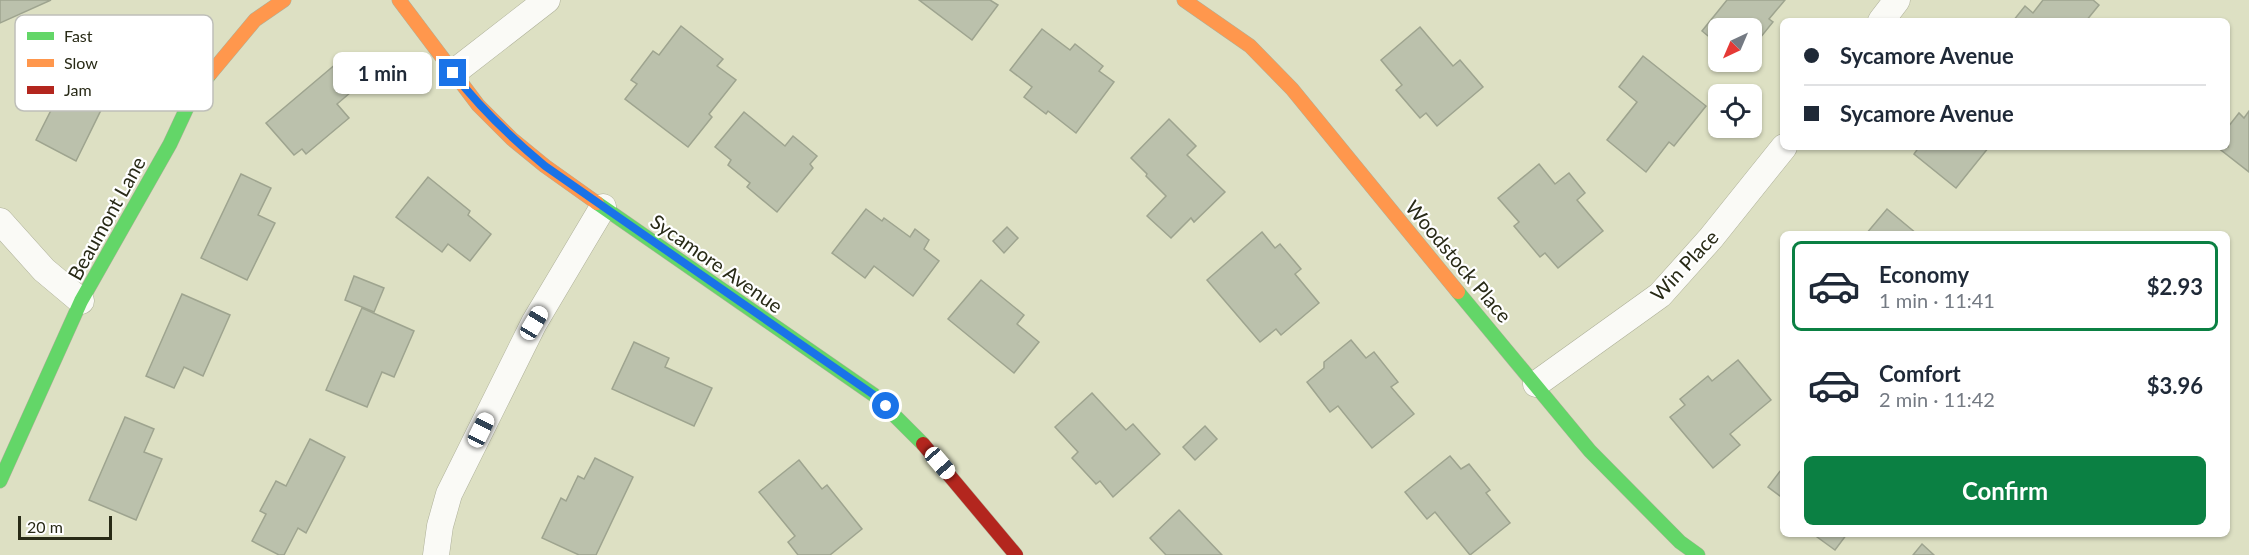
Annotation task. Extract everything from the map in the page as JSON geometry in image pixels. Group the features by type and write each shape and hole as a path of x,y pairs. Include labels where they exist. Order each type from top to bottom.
{"street":[{"name":"Beaumont Lane","path":"213,69 255,20 284,0"},
{"name":"Sycamore Avenue","path":"399,0 478,105 512,139 545,166 874,395 910,428 970,497 1016,555"},
{"path":"453,73 547,0"},
{"name":"Woodstock Place","path":"1184,0 1250,46 1292,89 1590,451 1680,542 1698,555"},
{"path":"1883,18 1897,0"},
{"name":"Beaumont Lane","path":"0,481 81,301 170,144 185,111"},
{"name":"Win Place","path":"1536,384 1660,295 1711,238 1782,150"},
{"path":"436,555 440,526 449,494 534,323 603,207"},
{"path":"0,221 44,270 81,301"}],"building":[{"path":"0,0 51,0 15,15 0,23"},
{"path":"919,0 990,0 998,5 972,40"},
{"path":"1727,0 1785,0 1769,19 1773,22 1762,36 1762,18 1712,18"},
{"path":"2043,0 2093,0 2099,5 2088,18 2015,18 2025,6 2033,13"},
{"path":"1708,24 1708,36 1702,31"},
{"path":"681,26 723,59 717,66 736,80 709,114 712,117 688,147 625,99 637,84 631,80 653,51 659,55"},
{"path":"1420,27 1453,66 1460,60 1483,87 1437,126 1426,113 1420,118 1396,90 1402,85 1381,60"},
{"path":"1042,29 1070,50 1075,44 1103,66 1099,71 1114,82 1076,133 1048,111 1046,114 1024,97 1032,87 1010,70"},
{"path":"1643,56 1706,106 1674,146 1669,142 1646,172 1607,140 1637,102 1619,87"},
{"path":"337,63 357,87 337,104 349,118 306,154 302,149 294,155 266,123"},
{"path":"51,111 101,111 76,161 36,140"},
{"path":"2249,111 2249,172 2221,150 2230,150 2230,124 2239,113 2244,118"},
{"path":"744,112 785,146 793,136 817,156 810,164 813,168 777,212 747,187 750,183 728,165 731,160 715,147"},
{"path":"1169,119 1196,146 1187,155 1225,192 1194,222 1191,218 1171,238 1147,216 1166,196 1131,158"},
{"path":"1917,150 1987,150 1956,188 1914,154"},
{"path":"1539,164 1555,184 1569,173 1585,193 1577,200 1603,231 1558,268 1545,253 1540,257 1514,226 1519,222 1498,198"},
{"path":"241,174 271,188 258,215 275,223 247,280 201,258"},
{"path":"428,177 470,211 468,215 491,234 470,261 448,244 442,252 396,217"},
{"path":"866,209 882,221 884,218 910,237 915,229 929,240 924,249 939,261 913,296 874,266 865,278 832,253"},
{"path":"1887,209 1913,231 1869,231"},
{"path":"1007,227 1018,238 1004,253 993,241"},
{"path":"1262,232 1275,248 1280,244 1301,269 1295,274 1319,303 1281,335 1276,329 1260,342 1207,280"},
{"path":"354,276 384,288 374,312 345,300"},
{"path":"981,280 1024,315 1017,324 1039,342 1014,373 948,319"},
{"path":"182,294 230,315 203,376 184,367 174,388 146,376"},
{"path":"362,308 414,331 394,377 382,372 367,407 326,390"},
{"path":"1351,340 1366,358 1374,352 1398,382 1391,387 1414,414 1372,448 1338,406 1330,412 1307,382 1324,368 1324,362"},
{"path":"634,342 669,358 665,367 712,388 694,426 612,389"},
{"path":"1738,360 1771,400 1730,434 1740,445 1713,468 1670,417 1685,405 1680,399 1708,376 1712,381"},
{"path":"1092,393 1126,430 1133,424 1160,454 1113,497 1100,481 1096,484 1072,458 1078,452 1055,427"},
{"path":"125,417 154,429 144,452 162,459 136,520 89,500"},
{"path":"1205,426 1217,439 1195,460 1183,447"},
{"path":"310,439 345,457 306,533 298,528 284,555 279,555 252,541 266,514 260,511 276,481 286,486"},
{"path":"1450,456 1461,469 1469,464 1490,490 1486,493 1510,523 1470,555 1435,512 1427,519 1405,492"},
{"path":"595,458 633,477 596,555 579,555 542,538 561,498 566,501 578,476 584,479"},
{"path":"799,460 822,489 827,485 862,529 830,555 798,555 788,542 795,536 759,492"},
{"path":"1780,471 1780,496 1768,487"},
{"path":"1179,510 1222,555 1166,555 1150,538"},
{"path":"1817,537 1845,537 1835,550"},
{"path":"1922,544 1934,555 1913,555"}],"traffic: fast":[{"path":"0,481 81,301 170,144 185,111"},
{"path":"597,203 874,395 923,444"},
{"path":"1458,292 1590,451 1680,542 1698,555"}],"traffic: slow":[{"path":"213,70 255,20 284,0"},
{"path":"399,0 478,105 512,139 597,203"},
{"path":"1184,0 1250,46 1292,89 1458,292"}],"traffic: jam":[{"path":"923,444 1016,555"}],"route":[{"path":"453,73 478,105 512,139 545,166 874,395 886,406"}]}
